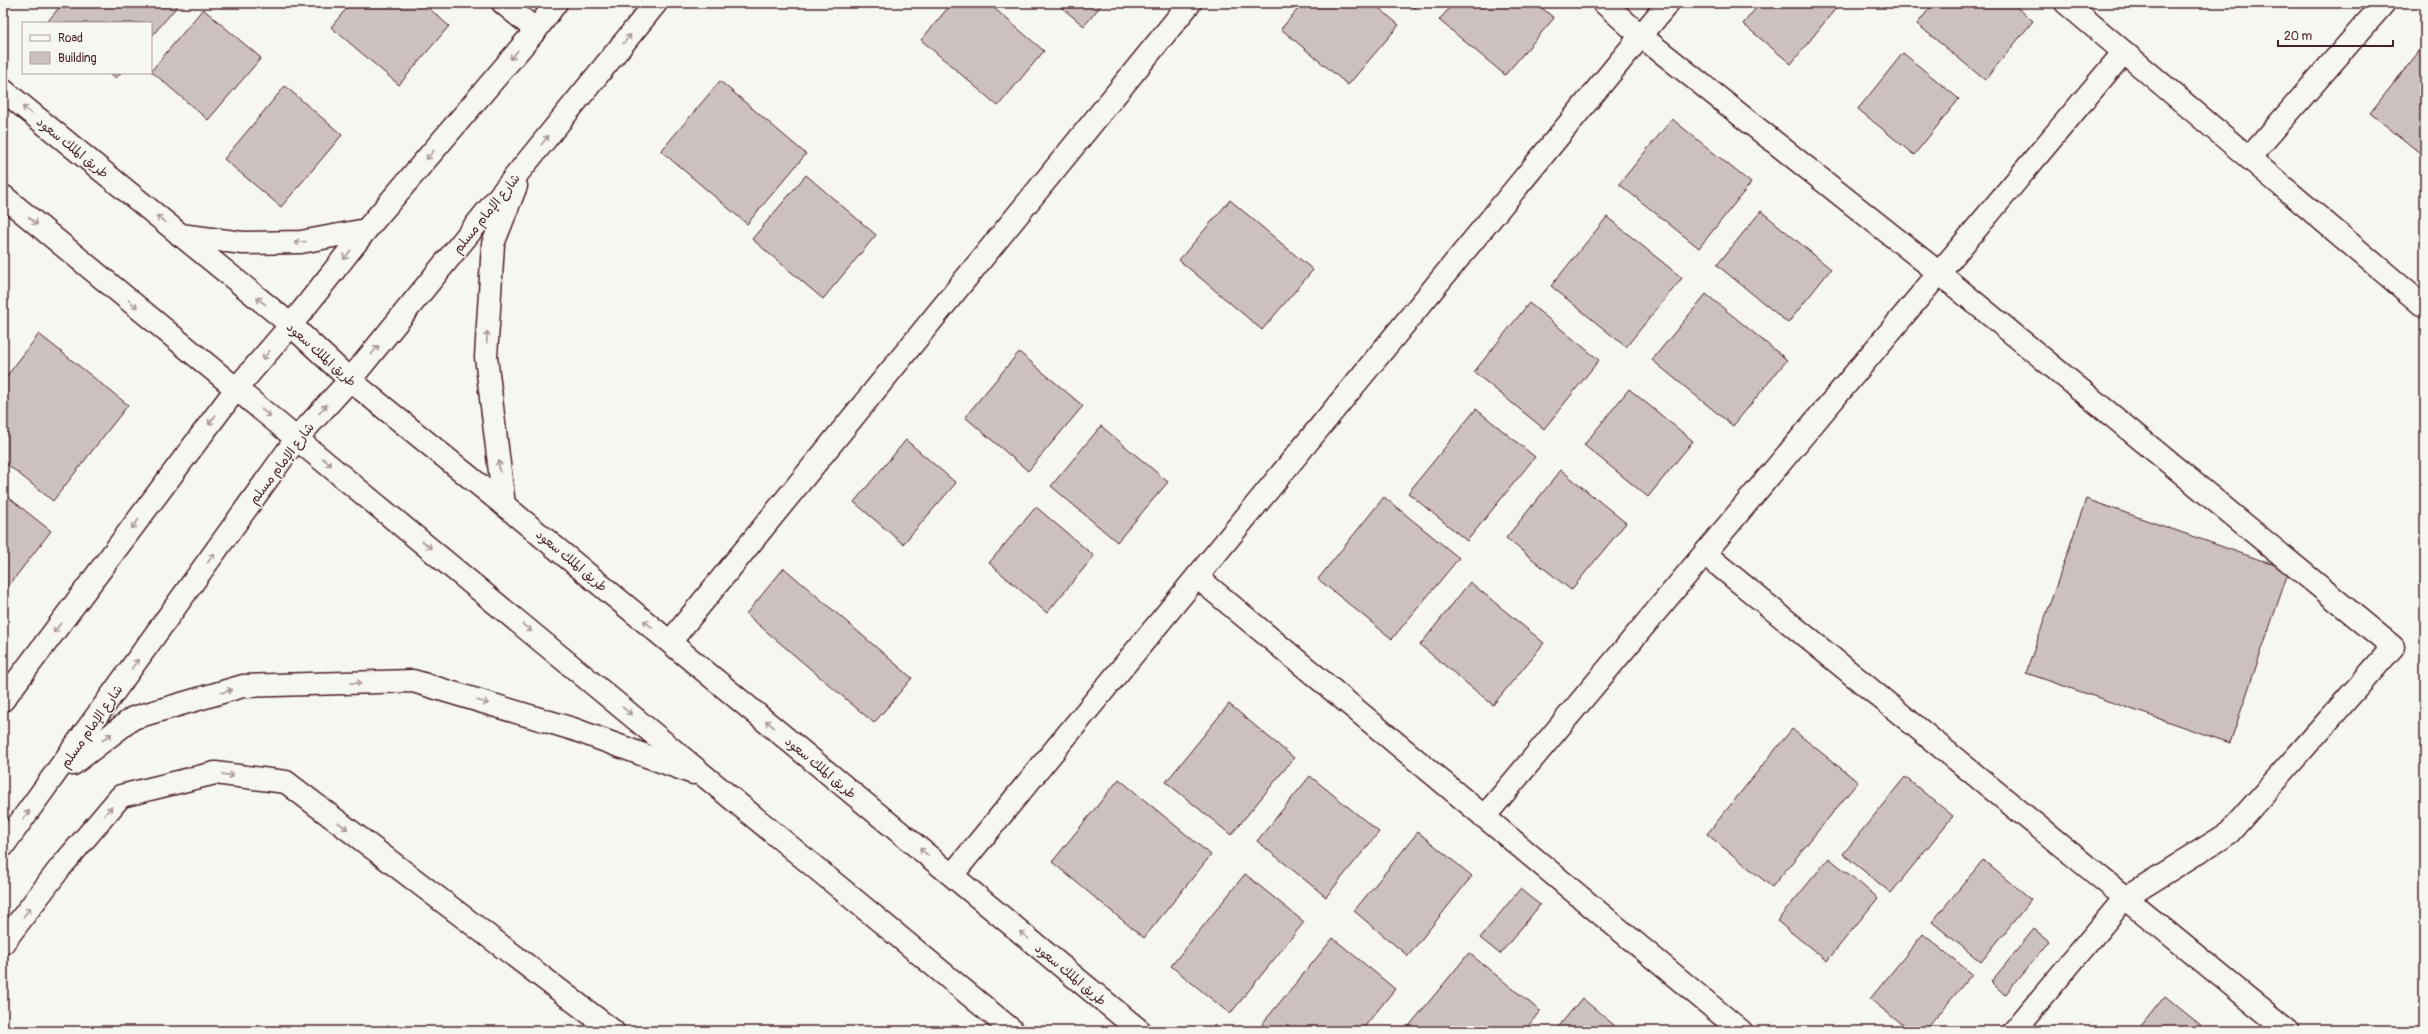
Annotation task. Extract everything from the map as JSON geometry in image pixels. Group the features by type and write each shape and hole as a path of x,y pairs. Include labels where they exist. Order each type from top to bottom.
{"street":[{"path":"503,3 536,30"},
{"path":"3,700 236,388 292,326 366,230 536,30 556,3"},
{"name":"شارع الإمام مسلم","path":"3,846 54,778 297,438 350,380 656,3"},
{"path":"670,642 1190,3"},
{"path":"1604,3 1641,36 1939,273 2393,647 2229,833 2125,898 2014,1031"},
{"path":"952,875 1668,3"},
{"path":"2066,3 2425,307"},
{"path":"2249,158 2384,3"},
{"path":"1484,817 2124,52"},
{"name":"طريق الملك سعود","path":"3,90 292,326 350,380 504,504 1140,1031"},
{"path":"504,504 486,357 493,244 525,165"},
{"path":"3,196 1013,1031"},
{"path":"180,235 243,243 300,242 366,230"},
{"path":"1705,554 2288,1031"},
{"path":"1198,577 1741,1031"},
{"path":"54,778 133,718 244,686 413,681 573,729 708,778"},
{"path":"3,943 60,868 121,796 215,773 286,782 614,1031"}],"building":[{"path":"63,3 180,3 152,36 152,22 48,21"},
{"path":"351,3 423,3 449,26 399,85 331,27"},
{"path":"952,3 988,3 1044,51 998,106 921,40"},
{"path":"1056,3 1103,3 1084,26"},
{"path":"1303,3 1373,3 1399,25 1348,85 1281,29"},
{"path":"1408,3 1419,3 1415,8"},
{"path":"1454,3 1536,3 1554,18 1505,75 1439,20"},
{"path":"1760,3 1840,3 1791,64 1743,24"},
{"path":"1934,3 2012,3 2033,21 1985,80 1917,24"},
{"path":"203,9 261,58 208,120 152,72 152,70"},
{"path":"2425,44 2425,157 2370,113"},
{"path":"1903,53 1959,99 1914,155 1858,109"},
{"path":"111,74 120,74 116,78"},
{"path":"720,81 806,154 747,224 661,151"},
{"path":"285,86 342,135 281,207 224,159"},
{"path":"1672,119 1751,183 1699,248 1619,184"},
{"path":"806,175 876,235 823,299 752,239"},
{"path":"1230,200 1313,270 1262,330 1179,260"},
{"path":"1761,211 1831,269 1788,323 1717,265"},
{"path":"1607,217 1682,278 1626,347 1551,286"},
{"path":"1706,294 1787,360 1733,426 1652,360"},
{"path":"1529,303 1599,360 1544,429 1474,372"},
{"path":"39,334 128,405 53,501 3,461 3,381"},
{"path":"1019,352 1083,406 1028,471 965,417"},
{"path":"1629,389 1693,441 1648,497 1584,445"},
{"path":"1476,409 1535,457 1467,541 1408,493"},
{"path":"1101,426 1168,482 1117,542 1051,486"},
{"path":"906,440 956,483 903,544 854,502"},
{"path":"1561,470 1626,523 1571,590 1506,538"},
{"path":"3,493 51,531 3,593"},
{"path":"1384,497 1459,558 1392,639 1318,579"},
{"path":"2086,499 2289,570 2230,743 2026,673"},
{"path":"1036,507 1094,556 1047,613 989,563"},
{"path":"784,568 912,678 874,723 746,614"},
{"path":"1470,582 1544,643 1493,705 1420,645"},
{"path":"1229,704 1294,758 1231,835 1166,782"},
{"path":"1792,729 1858,782 1772,887 1707,834"},
{"path":"1310,776 1379,832 1326,897 1257,841"},
{"path":"1905,777 1953,816 1891,893 1843,854"},
{"path":"1119,779 1211,855 1144,938 1052,862"},
{"path":"1418,832 1472,876 1408,956 1354,911"},
{"path":"1829,858 1878,898 1827,961 1777,921"},
{"path":"1983,860 2031,900 1981,962 1932,922"},
{"path":"1245,874 1304,922 1230,1014 1171,966"},
{"path":"1520,889 1540,905 1500,954 1480,938"},
{"path":"2034,929 2049,941 2005,995 1991,982"},
{"path":"1923,934 1972,974 1925,1031 1910,1031 1870,999"},
{"path":"1333,938 1395,989 1361,1031 1271,1031 1262,1024"},
{"path":"1469,953 1540,1011 1524,1031 1405,1031"},
{"path":"2165,996 2208,1031 2137,1031"},
{"path":"1582,998 1621,1031 1555,1031"}]}
